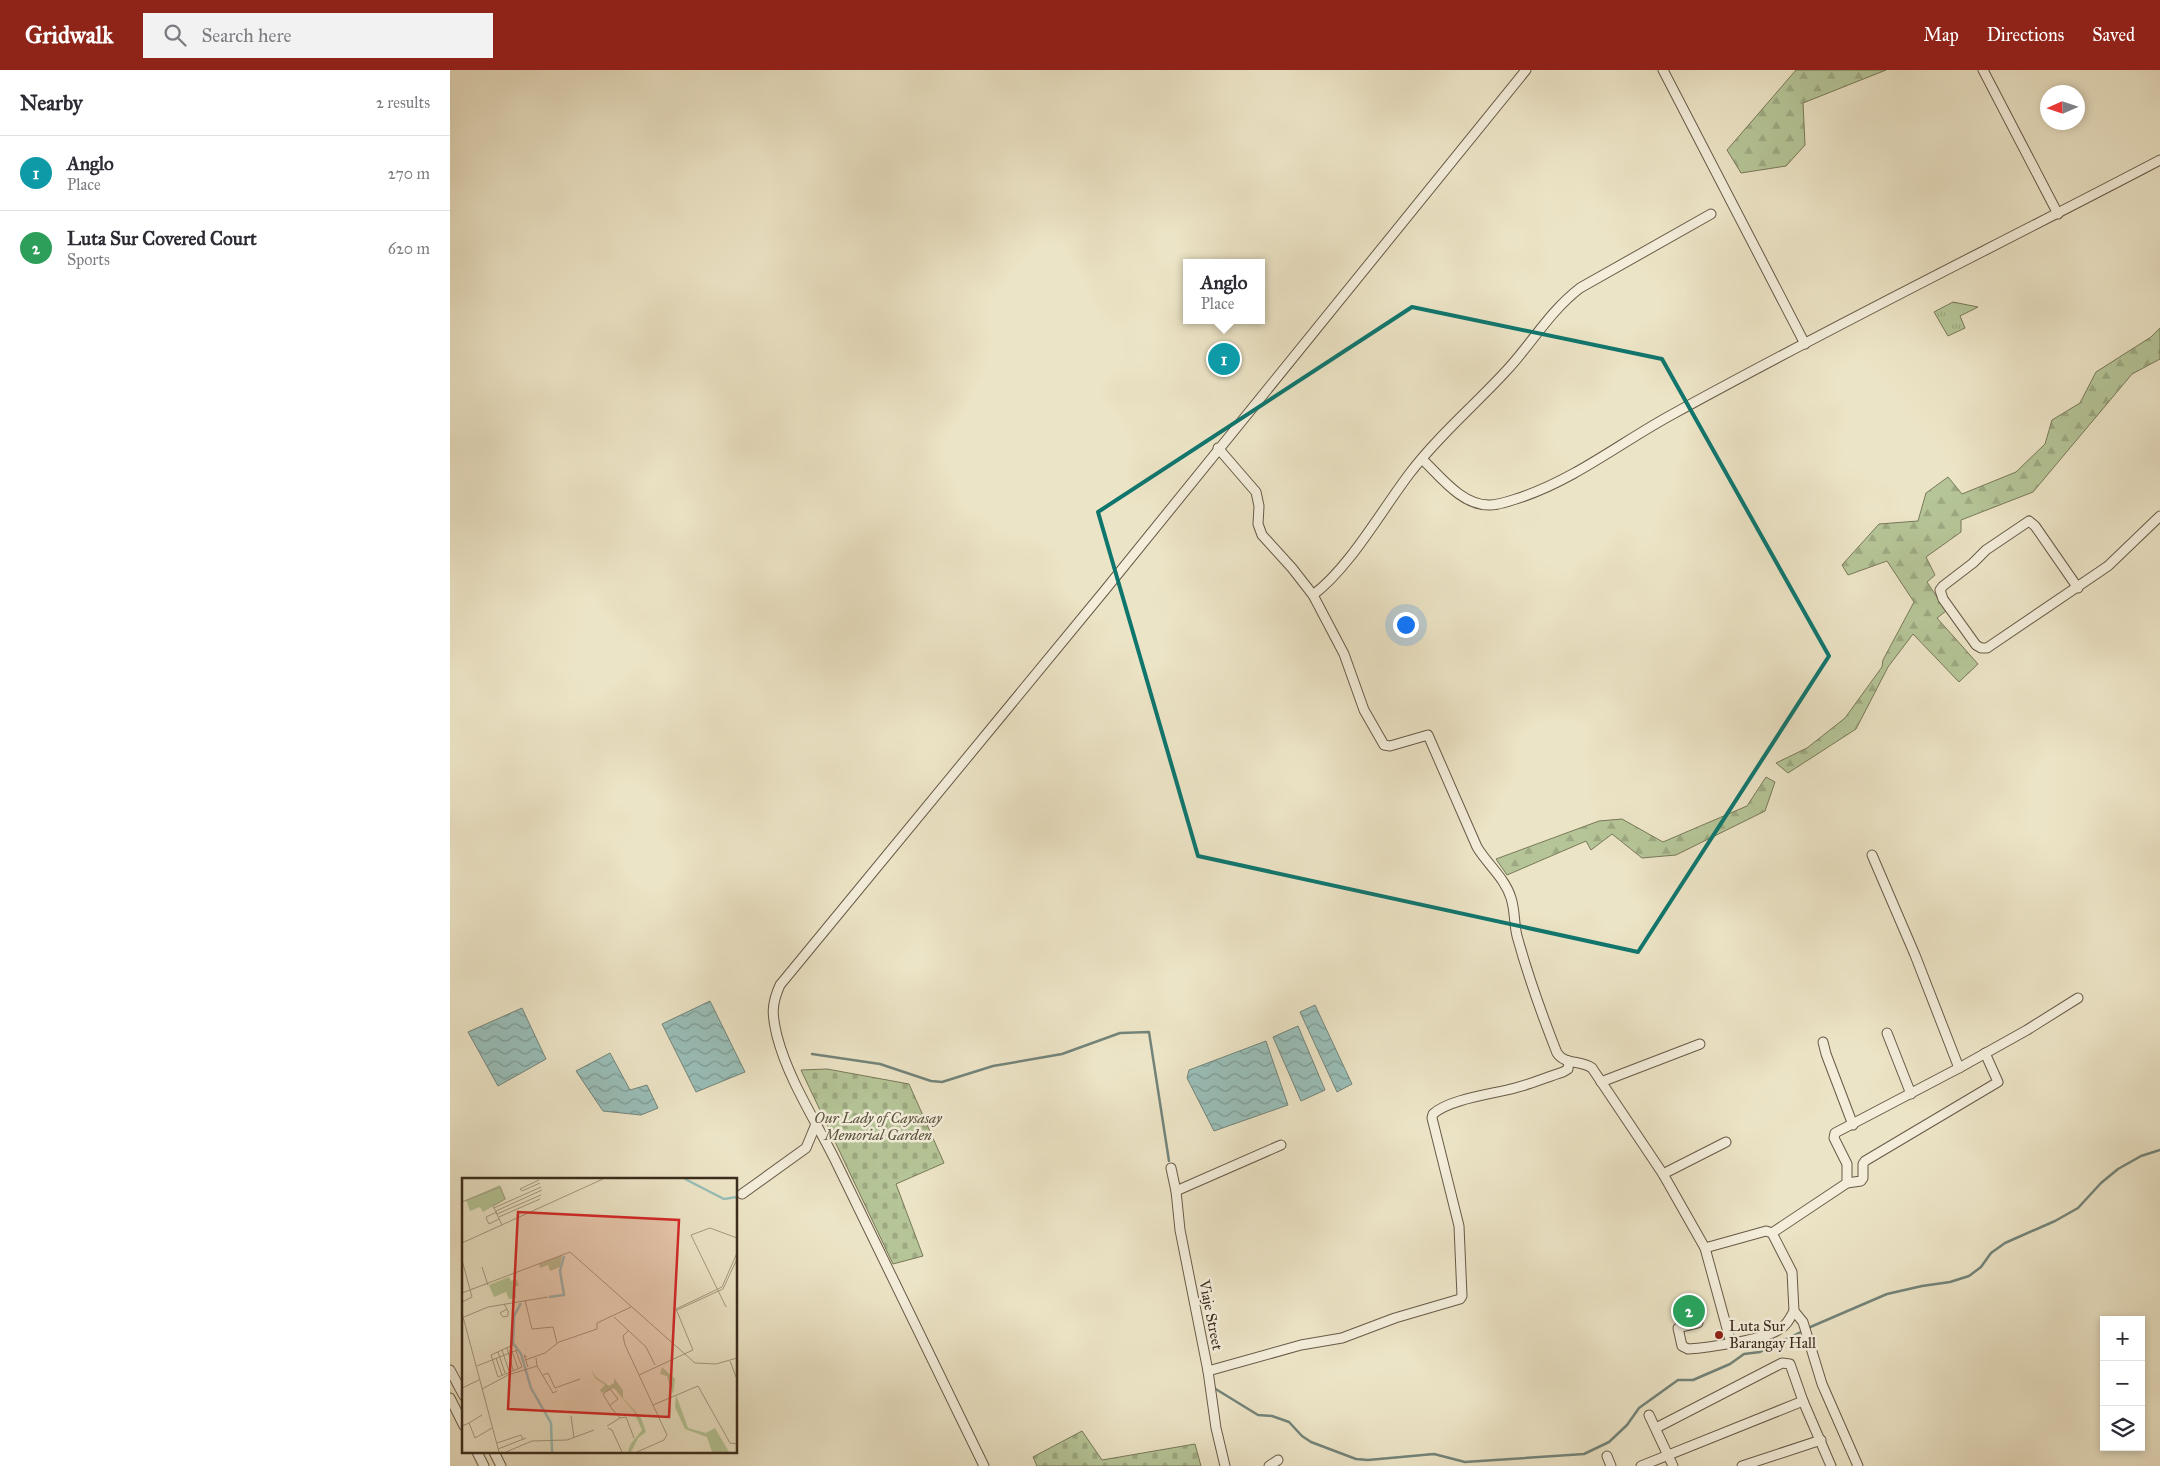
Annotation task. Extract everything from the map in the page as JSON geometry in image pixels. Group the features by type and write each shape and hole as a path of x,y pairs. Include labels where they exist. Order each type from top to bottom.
{"street":[{"path":"984,1466 795,1082 778,1038 772,1011 773,1002 780,985 1092,605 1526,70"},
{"path":"1663,70 1806,344"},
{"path":"1983,70 2058,214"},
{"path":"1422,459 1463,497 1477,504 1490,505 1509,501 1560,482 1672,414 2160,160"},
{"path":"1312,595 1334,576 1422,459 1517,359 1550,315 1564,300 1580,288 1711,214"},
{"path":"1218,448 1256,492 1259,506 1258,524 1262,536 1292,568 1312,595 1344,654 1364,710 1384,745 1401,744 1428,735 1477,846 1485,860 1496,872 1511,898 1517,934 1536,998 1557,1053 1562,1059 1588,1065 1663,1174 1705,1248 1731,1343"},
{"path":"2078,588 2035,526 2028,521 1984,551 1973,563 1942,586 1940,590 1943,599 1976,645 1986,649 2078,588 2111,563 2160,516"},
{"path":"1872,855 1915,955 1959,1068"},
{"path":"1847,1184 1847,1164 1834,1138 1835,1133 1985,1054 2078,998"},
{"path":"1887,1033 1911,1094"},
{"path":"1823,1042 1853,1125"},
{"path":"1601,1082 1700,1044"},
{"path":"1772,1233 1847,1184 1861,1181 1863,1178 1863,1164 1866,1161 1998,1082 1985,1054"},
{"path":"1208,1371 1293,1347 1342,1338 1395,1318 1460,1299 1462,1296 1459,1226 1432,1118 1433,1114 1442,1108 1466,1100 1515,1088 1564,1072 1568,1069 1570,1061"},
{"path":"742,1194 806,1148 816,1124"},
{"path":"1663,1174 1726,1142"},
{"path":"1176,1191 1281,1145"},
{"name":"Viaje Street","path":"1171,1168 1176,1191 1180,1230 1208,1371 1216,1428 1225,1466"},
{"path":"1698,1323 1678,1328 1682,1346 1685,1348 1695,1349 1731,1343 1778,1331 1787,1323 1794,1311 1792,1272 1772,1233 1766,1231 1705,1248"},
{"path":"1794,1311 1803,1322 1822,1384 1858,1466"},
{"path":"1656,1428 1782,1363 1790,1364 1803,1401 1831,1466"},
{"path":"450,1370 462,1392"},
{"path":"450,1398 462,1422"},
{"path":"1641,1466 1803,1401"},
{"path":"1649,1415 1673,1466"},
{"path":"1742,1466 1821,1440"},
{"path":"478,1454 484,1466"},
{"path":"495,1454 501,1466"},
{"path":"1606,1456 1611,1466"},
{"path":"1269,1466 1278,1460"}],"highlighted area":[{"path":"1412,307 1662,359 1829,656 1638,952 1198,856 1098,512"}],"green space":[{"path":"1796,70 1886,70 1803,103 1805,145 1786,166 1741,173 1727,150"},
{"path":"1953,302 1978,307 1960,316 1965,328 1948,336 1934,312"},
{"path":"2160,328 2160,359 2132,374 2033,492 1961,520 1961,532 1926,557 1935,575 1927,582 1946,611 1937,618 1978,664 1959,682 1913,634 1888,667 1856,729 1788,773 1776,763 1807,748 1845,718 1882,667 1883,660 1914,602 1887,561 1848,575 1842,565 1879,524 1918,521 1926,493 1948,477 1962,494 2016,472 2045,444 2052,420 2080,403 2096,372 2151,337"},
{"path":"1766,777 1775,782 1765,811 1676,855 1642,858 1612,834 1591,850 1586,841 1507,875 1496,859 1599,821 1622,819 1663,842 1747,806"},
{"name":"Our Lady of Caysasay Memorial Garden","path":"827,1069 909,1084 944,1163 896,1184 923,1256 893,1264 801,1070"},
{"path":"1082,1431 1102,1460 1195,1444 1201,1466 1037,1466 1033,1457"}],"water":[{"path":"710,1001 745,1072 696,1092 662,1024"},
{"path":"1315,1005 1352,1084 1337,1092 1300,1012"},
{"path":"522,1008 546,1059 498,1086 468,1032"},
{"path":"1298,1026 1325,1090 1301,1101 1273,1037"},
{"path":"1266,1041 1288,1105 1214,1131 1187,1078 1189,1070"},
{"path":"610,1053 630,1090 647,1085 658,1108 641,1115 603,1111 576,1071"}],"waterway":[{"path":"812,1054 880,1064 931,1081 942,1082 993,1066 1062,1054 1120,1033 1149,1032 1169,1161"},
{"path":"1808,1328 1887,1294 1950,1282 1969,1276 1981,1267 1991,1253 2005,1243 2055,1221 2078,1208 2101,1183 2118,1169 2141,1156 2160,1150"},
{"path":"1214,1388 1258,1415 1272,1416 1289,1422 1302,1436 1311,1442 1356,1459 1368,1460 1434,1454 1465,1462 1584,1454 1609,1442 1627,1425 1639,1408 1678,1380 1693,1380 1730,1364 1744,1354 1760,1352 1803,1331"}],"place":[{"name":"Anglo","path":"1224,359"},
{"name":"Luta Sur Covered Court","path":"1689,1311"},
{"name":"Luta Sur Barangay Hall","path":"1719,1335"}]}
